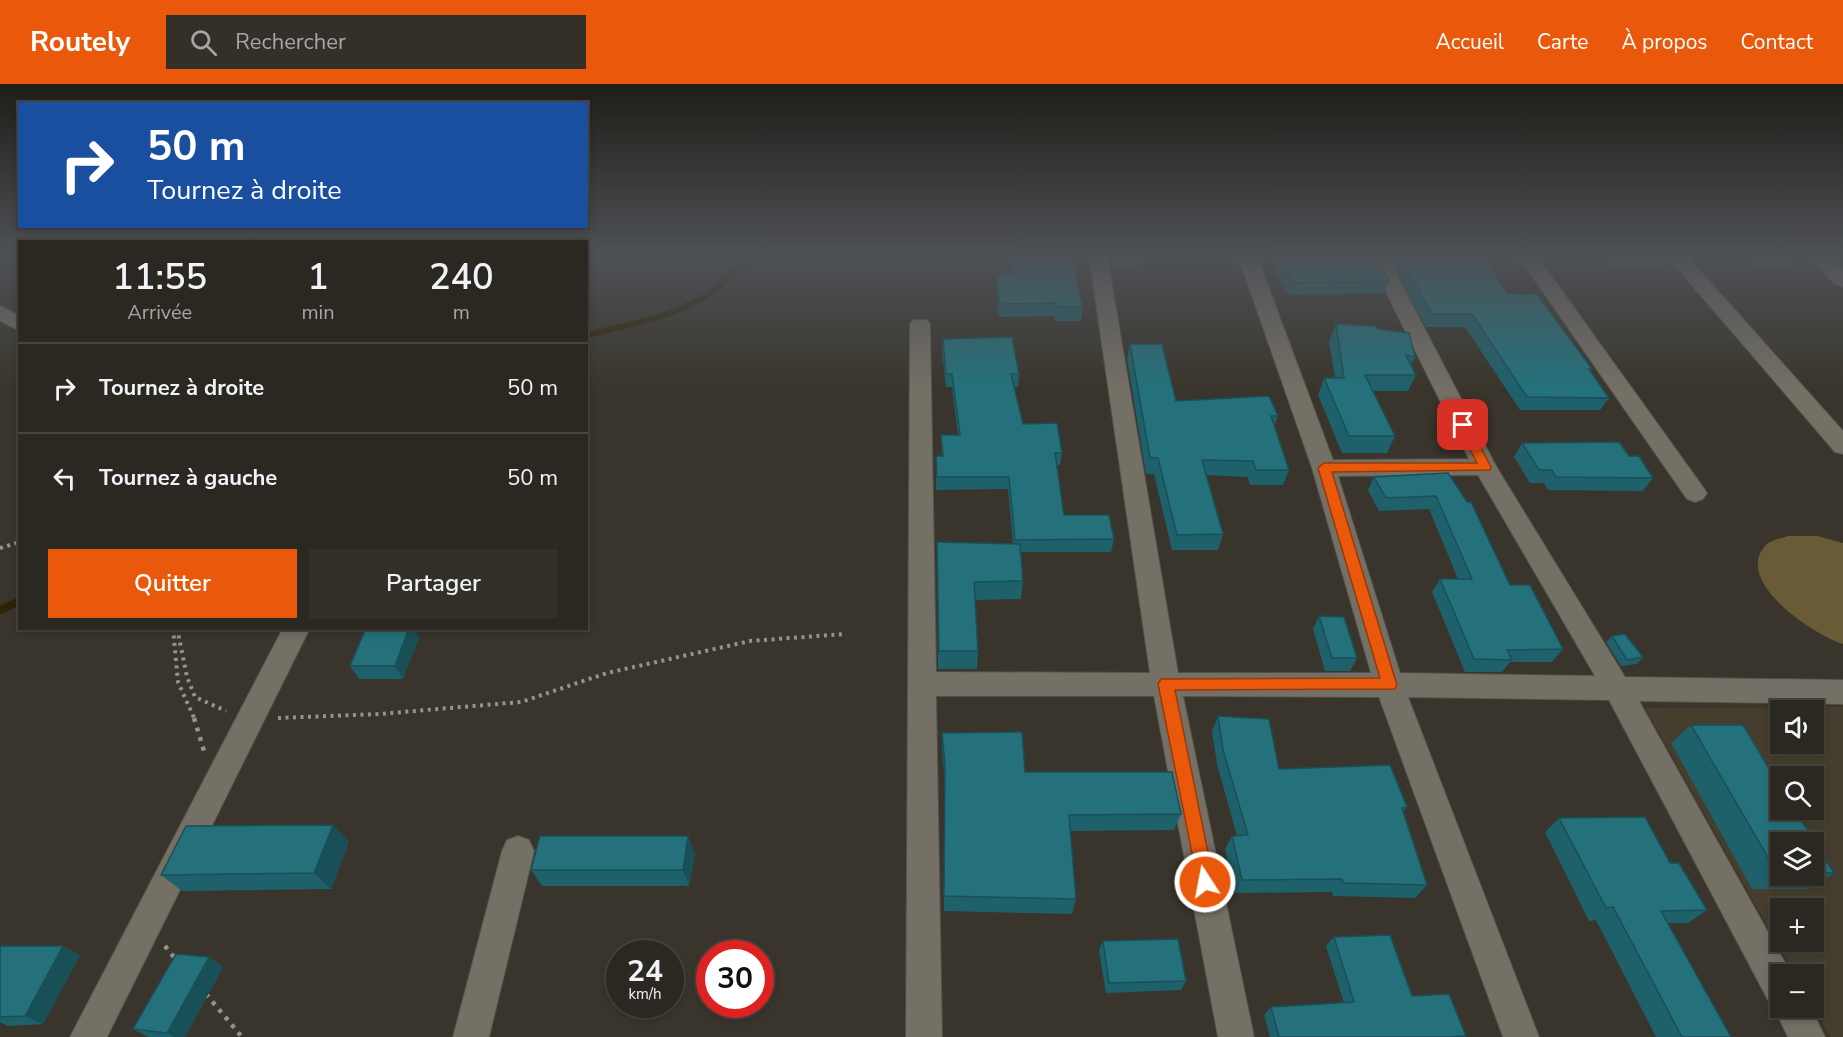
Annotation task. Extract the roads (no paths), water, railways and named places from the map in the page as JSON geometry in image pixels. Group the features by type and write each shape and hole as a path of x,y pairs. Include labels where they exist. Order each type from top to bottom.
{"street":[{"path":"1105,300 1166,684 1236,1037"},
{"path":"1263,300 1324,468 1389,685 1521,1037"},
{"path":"1400,300 1485,467 1618,690 1770,970"},
{"path":"1558,300 1695,494"},
{"path":"1715,300 1843,446"},
{"path":"0,312 18,324"},
{"path":"920,324 924,1037"},
{"path":"1324,468 1485,467"},
{"path":"88,1037 296,630"},
{"path":"922,684 1389,685 1843,692"},
{"path":"471,1037 518,851"},
{"path":"1797,1018 1807,1037"}],"waterway":[{"path":"588,335 655,318 697,300"},
{"path":"0,610 18,602"}]}
